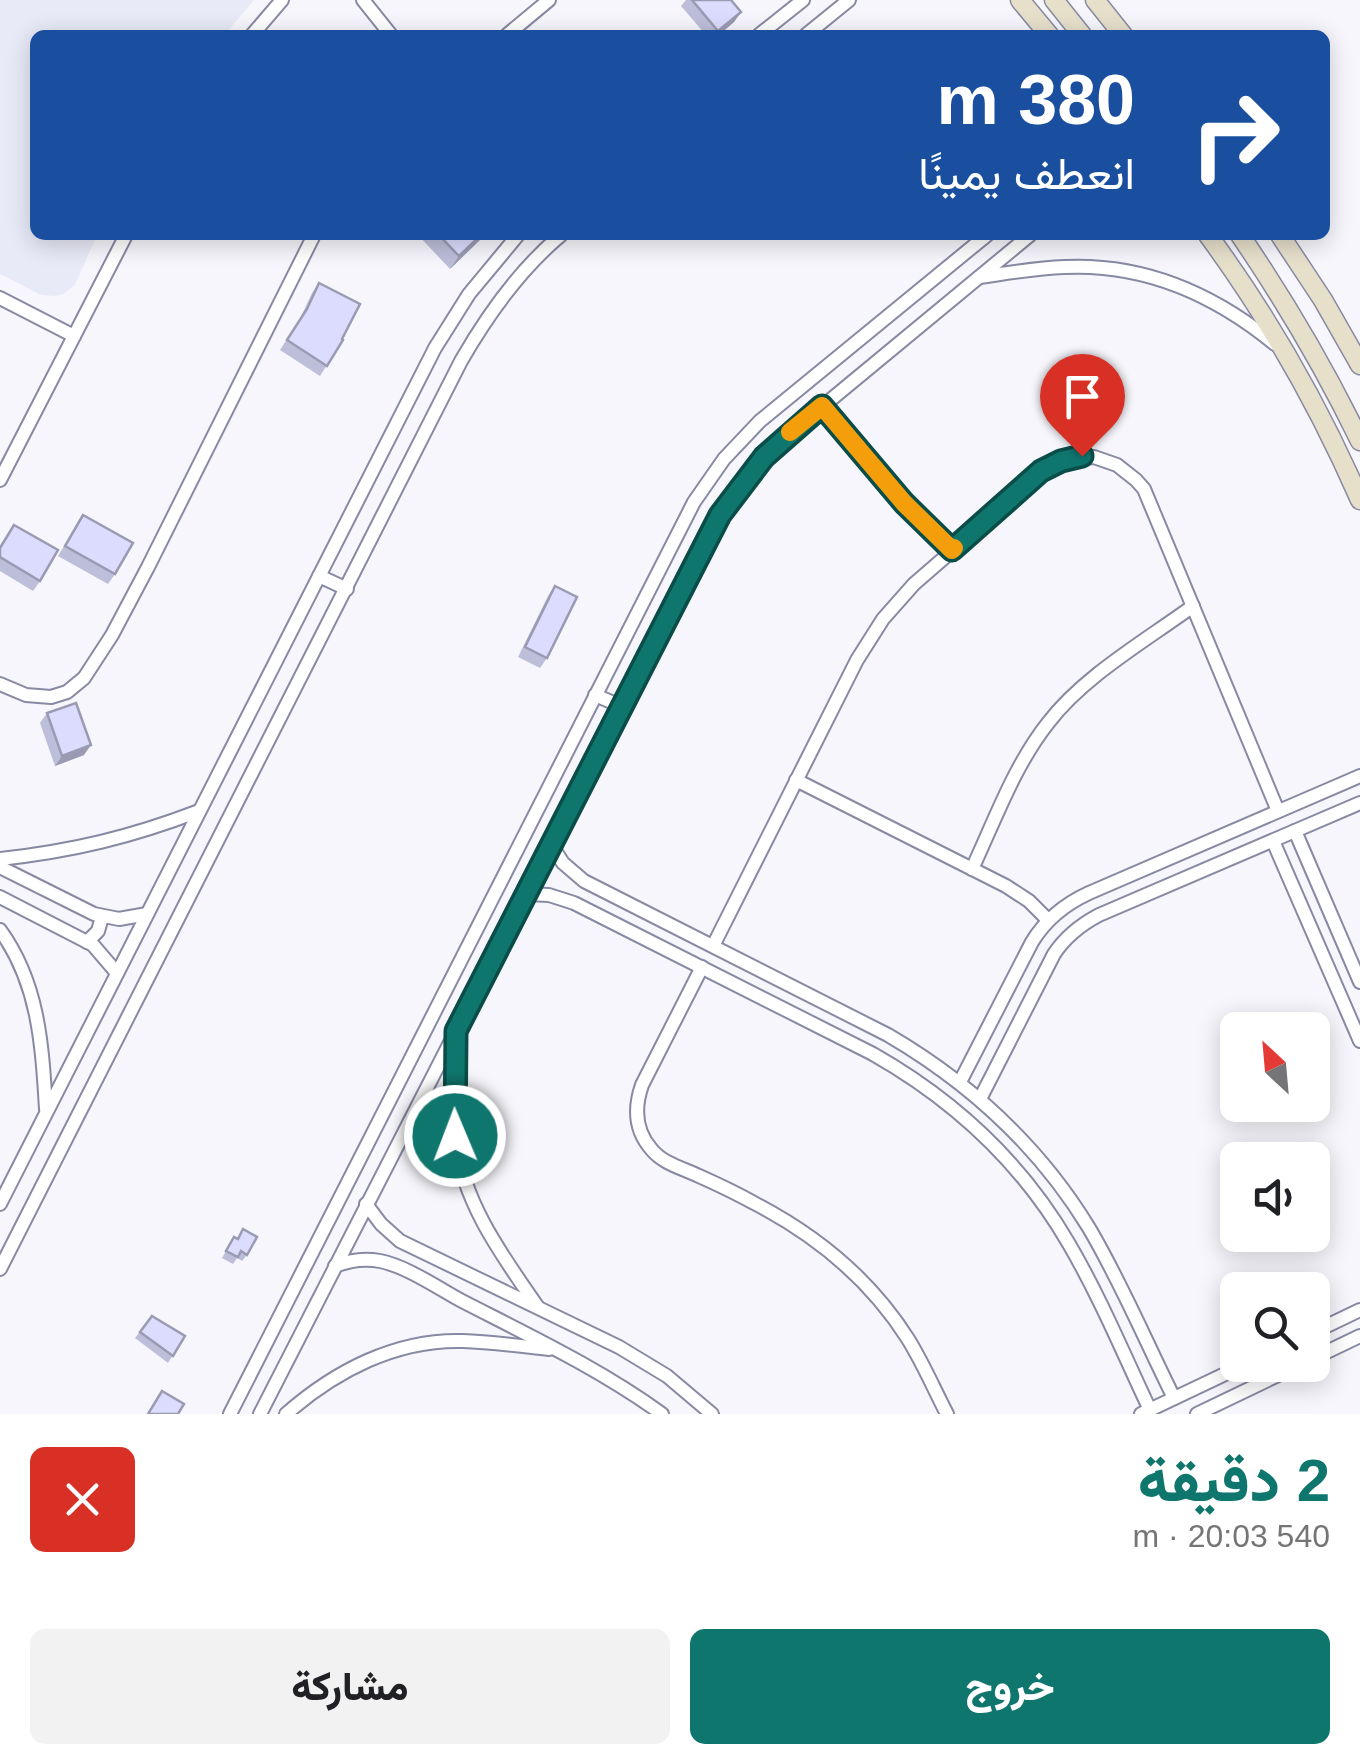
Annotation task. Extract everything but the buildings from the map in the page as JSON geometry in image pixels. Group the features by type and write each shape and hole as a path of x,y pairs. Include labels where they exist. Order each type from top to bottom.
{"main road":[{"path":"1020,0 1044,30"},
{"path":"1054,0 1078,30"},
{"path":"1095,0 1119,30"},
{"path":"1211,240 1286,353 1360,500"},
{"path":"1243,240 1301,330 1360,442"},
{"path":"1283,240 1360,365"}],"street":[{"path":"256,30 282,0"},
{"path":"362,0 388,30"},
{"path":"513,30 549,0"},
{"path":"812,30 849,0"},
{"path":"766,30 797,3"},
{"path":"0,480 123,240"},
{"path":"0,684 26,695 51,697 67,692 84,678 148,566 311,240"},
{"path":"0,1204 435,348 469,294 514,240"},
{"path":"0,1269 474,339 518,277 556,240"},
{"path":"230,1414 681,524 708,480 760,421 981,240"},
{"path":"260,1414 726,505 764,457 1024,240"},
{"path":"978,277 1086,266 1158,277 1217,304 1286,353"},
{"path":"0,298 74,336"},
{"path":"822,406 904,503 952,550"},
{"path":"713,946 869,639 898,601 952,550 1041,471 1061,461 1094,456 1117,464 1144,490 1278,811"},
{"path":"319,576 347,589"},
{"path":"972,868 1028,752 1049,721 1088,682 1193,606"},
{"path":"596,695 623,707"},
{"path":"960,1082 1032,942 1048,920 1076,898 1360,776"},
{"path":"796,780 1018,893 1048,920"},
{"path":"980,1099 1054,954 1068,935 1088,920 1360,803"},
{"path":"0,863 99,844 200,811"},
{"path":"1295,831 1360,982"},
{"path":"1272,840 1360,1041"},
{"path":"552,846 563,863 565,885"},
{"path":"1192,849 1202,872"},
{"path":"0,863 102,916 128,918 147,914"},
{"path":"565,885 713,946 888,1035 960,1082 1036,1155 1062,1188 1090,1230 1174,1398"},
{"path":"526,894 549,894 565,885"},
{"path":"565,885 702,967 902,1070 955,1109 1017,1171 1068,1243 1146,1412 1220,1376"},
{"path":"0,898 88,942 117,973"},
{"path":"88,942 98,931 102,916"},
{"path":"0,930 24,971 36,1009 47,1112"},
{"path":"702,967 642,1085 637,1105 642,1135 661,1158 786,1220 852,1270 906,1337 947,1414"},
{"path":"456,1031 455,1136 465,1182 492,1240 538,1308"},
{"path":"1017,1171 1036,1155"},
{"path":"366,1204 400,1240 644,1362 687,1391 712,1414"},
{"path":"388,1263 388,1248 400,1240"},
{"path":"335,1266 356,1260 388,1263 624,1388 662,1414"},
{"path":"1330,1324 1360,1310"},
{"path":"1330,1350 1360,1336"},
{"path":"286,1414 349,1369 403,1349 462,1341 555,1350"},
{"path":"1196,1414 1263,1382"}],"shaded area":[{"path":"0,0 254,0 228,30 30,30 30,240 95,240 75,285 63,294 41,295 0,274"}],"slow traffic":[{"path":"790,432 822,406 919,520 954,548"}],"route":[{"path":"455,1136 456,1031 707,536 764,457 822,406 919,520 952,550 1041,471 1082,456"}]}
